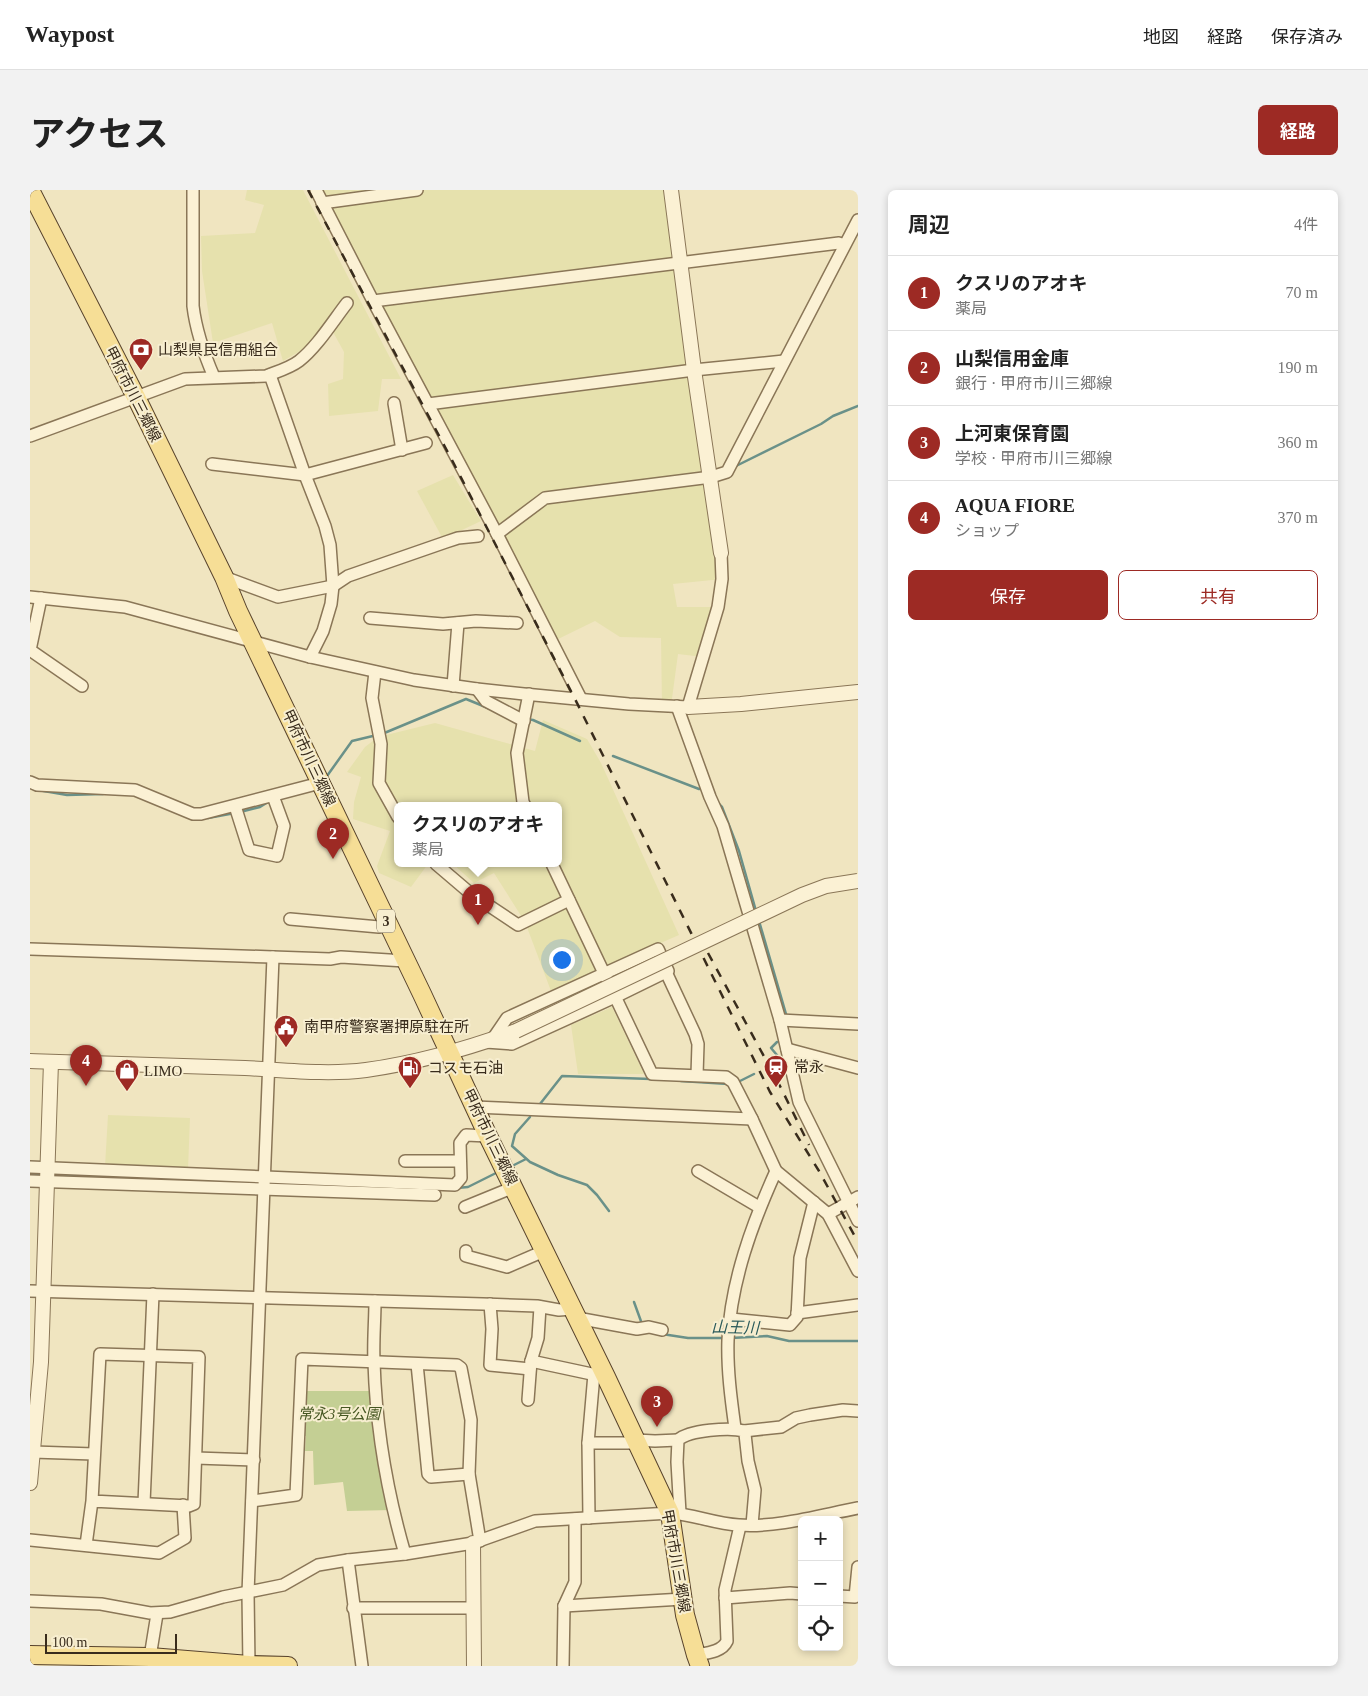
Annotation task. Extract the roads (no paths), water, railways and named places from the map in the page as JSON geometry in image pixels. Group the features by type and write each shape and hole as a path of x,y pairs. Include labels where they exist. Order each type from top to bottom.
{"main road":[{"name":"甲府市川三郷線","path":"30,190 136,397 224,577 238,611 488,1136 575,1313 600,1376 675,1513 685,1614 698,1661"},
{"path":"30,1655 150,1657 249,1666 288,1666"}],"street":[{"path":"193,190 193,306 202,348 214,377"},
{"path":"316,190 497,534 581,699"},
{"path":"322,202 416,190"},
{"path":"671,190 694,370 721,553 722,579 718,607 682,706 710,797 724,826 780,1020 799,1102 853,1199 858,1221"},
{"path":"497,534 546,498 711,477 727,472 858,220"},
{"path":"373,301 839,243 844,245"},
{"path":"30,436 185,379 266,376 298,362 323,335 347,303"},
{"path":"428,404 694,370 784,361"},
{"path":"270,374 305,475 326,526 331,554 333,586 330,604 325,624 310,657"},
{"path":"394,403 402,450"},
{"path":"212,464 305,475 426,443"},
{"path":"224,577 278,597 333,586 348,576 446,542 458,538 478,536"},
{"path":"82,686 30,650 36,598 125,607 310,657 414,680 477,689 629,704 682,706 741,704 858,692"},
{"path":"370,618 443,624 476,621 516,623"},
{"path":"453,686 458,623"},
{"path":"375,672 372,698 381,744 379,783 394,810"},
{"path":"477,689 486,701 524,721"},
{"path":"523,802 517,753 529,694"},
{"path":"30,782 37,785 135,790 193,814 235,806 320,783"},
{"path":"235,806 249,850 277,856 284,826 273,796"},
{"path":"440,867 470,893 518,925 569,900"},
{"path":"553,867 652,1074 726,1077 732,1082 752,1119 776,1171 828,1214 858,1271"},
{"path":"30,1061 335,1071 364,1070 394,1065 448,1052 516,1031 802,895 826,886 858,881"},
{"path":"290,919 379,927 388,924"},
{"path":"30,949 330,959 341,957 405,961"},
{"path":"487,1041 507,1018 658,949 668,971 666,972 695,1034 698,1044 696,1075"},
{"path":"249,1666 248,1593 267,1069 273,957"},
{"path":"487,1041 512,1044 666,972"},
{"path":"780,1020 858,1024"},
{"path":"787,1049 858,1068"},
{"path":"30,1483 40,1362 37,1291 47,1174 51,1062"},
{"path":"475,1107 752,1119"},
{"path":"264,1183 455,1185 461,1178 460,1143 466,1135 488,1136"},
{"path":"404,1161 460,1161"},
{"path":"30,1167 47,1174 264,1183 435,1194"},
{"path":"698,1171 759,1207"},
{"path":"698,1661 725,1646 727,1641 725,1590 746,1525 754,1490 739,1430 728,1360 729,1336 739,1274 759,1207 776,1171"},
{"path":"30,1181 47,1174"},
{"path":"465,1207 514,1187"},
{"path":"828,1214 853,1199"},
{"path":"731,1319 790,1325 798,1317 800,1258 814,1202"},
{"path":"466,1251 466,1256 508,1267 544,1251"},
{"path":"37,1291 540,1307 643,1328 662,1330"},
{"path":"144,1502 153,1294"},
{"path":"375,1301 374,1362 380,1436 392,1510 405,1554"},
{"path":"490,1304 492,1329 490,1365 531,1365 600,1376 588,1443 589,1518"},
{"path":"798,1313 858,1305"},
{"path":"528,1400 531,1365 538,1338 540,1307"},
{"path":"86,1545 92,1500 100,1354 199,1357 194,1504 92,1500"},
{"path":"252,1501 296,1496 302,1359 457,1365 461,1368 471,1420 469,1474 477,1542 474,1666"},
{"path":"418,1364 428,1474 431,1477 469,1474"},
{"path":"588,1443 678,1440 682,1436 692,1433 782,1427 796,1418 810,1415 843,1410 858,1411"},
{"path":"675,1513 678,1440"},
{"path":"33,1452 94,1454"},
{"path":"196,1458 254,1460"},
{"path":"30,1540 159,1553 185,1538 183,1505"},
{"path":"30,1601 101,1604 157,1614 223,1597 283,1585 318,1566 477,1542 535,1521 675,1513 718,1523 746,1525 768,1524 858,1511"},
{"path":"562,1666 564,1606 575,1582 575,1519"},
{"path":"348,1560 362,1666"},
{"path":"843,1596 855,1598 858,1566"},
{"path":"725,1598 798,1594"},
{"path":"564,1606 683,1599"},
{"path":"353,1608 474,1608"},
{"path":"150,1657 157,1614"}],"waterway":[{"path":"734,467 821,424 833,416 858,406"},
{"path":"382,734 466,699 488,708"},
{"path":"526,719 533,720 580,741"},
{"path":"327,776 352,741 377,735"},
{"path":"613,756 699,789"},
{"path":"38,790 67,795 103,794"},
{"path":"240,812 260,807 268,802"},
{"path":"717,802 722,807 739,851 756,911"},
{"path":"208,818 235,813"},
{"path":"759,921 786,1014"},
{"path":"774,1065 782,1061 771,1048 777,1042"},
{"path":"740,1081 754,1074"},
{"path":"540,1104 562,1076 651,1079"},
{"path":"681,1081 728,1084"},
{"name":"山王川","path":"530,1117 515,1134 512,1146 530,1162 558,1175 587,1185 609,1211"},
{"path":"512,1166 526,1159"},
{"path":"457,1188 468,1187 498,1172"},
{"path":"30,1173 39,1174"},
{"path":"55,1174 213,1180"},
{"name":"山王川","path":"634,1302 642,1324"},
{"name":"山王川","path":"662,1334 688,1338 726,1338"},
{"name":"山王川","path":"731,1338 767,1336 789,1341 858,1341"}],"railway":[{"path":"308,190 453,462 575,699 770,1092 819,1171 858,1242"},
{"path":"708,953 780,1086 809,1145"}],"place":[{"name":"山梨県民信用組合","path":"141,371"},
{"name":"山梨信用金庫","path":"333,859"},
{"name":"クスリのアオキ","path":"478,925"},
{"name":"南甲府警察署押原駐在所","path":"286,1048"},
{"name":"AQUA FIORE","path":"86,1086"},
{"name":"常永","path":"776,1088"},
{"name":"コスモ石油","path":"410,1089"},
{"name":"LIMO","path":"127,1092"},
{"name":"上河東保育園","path":"657,1427"}],"park label":[{"name":"常永3号公園","path":"339,1414"}]}
